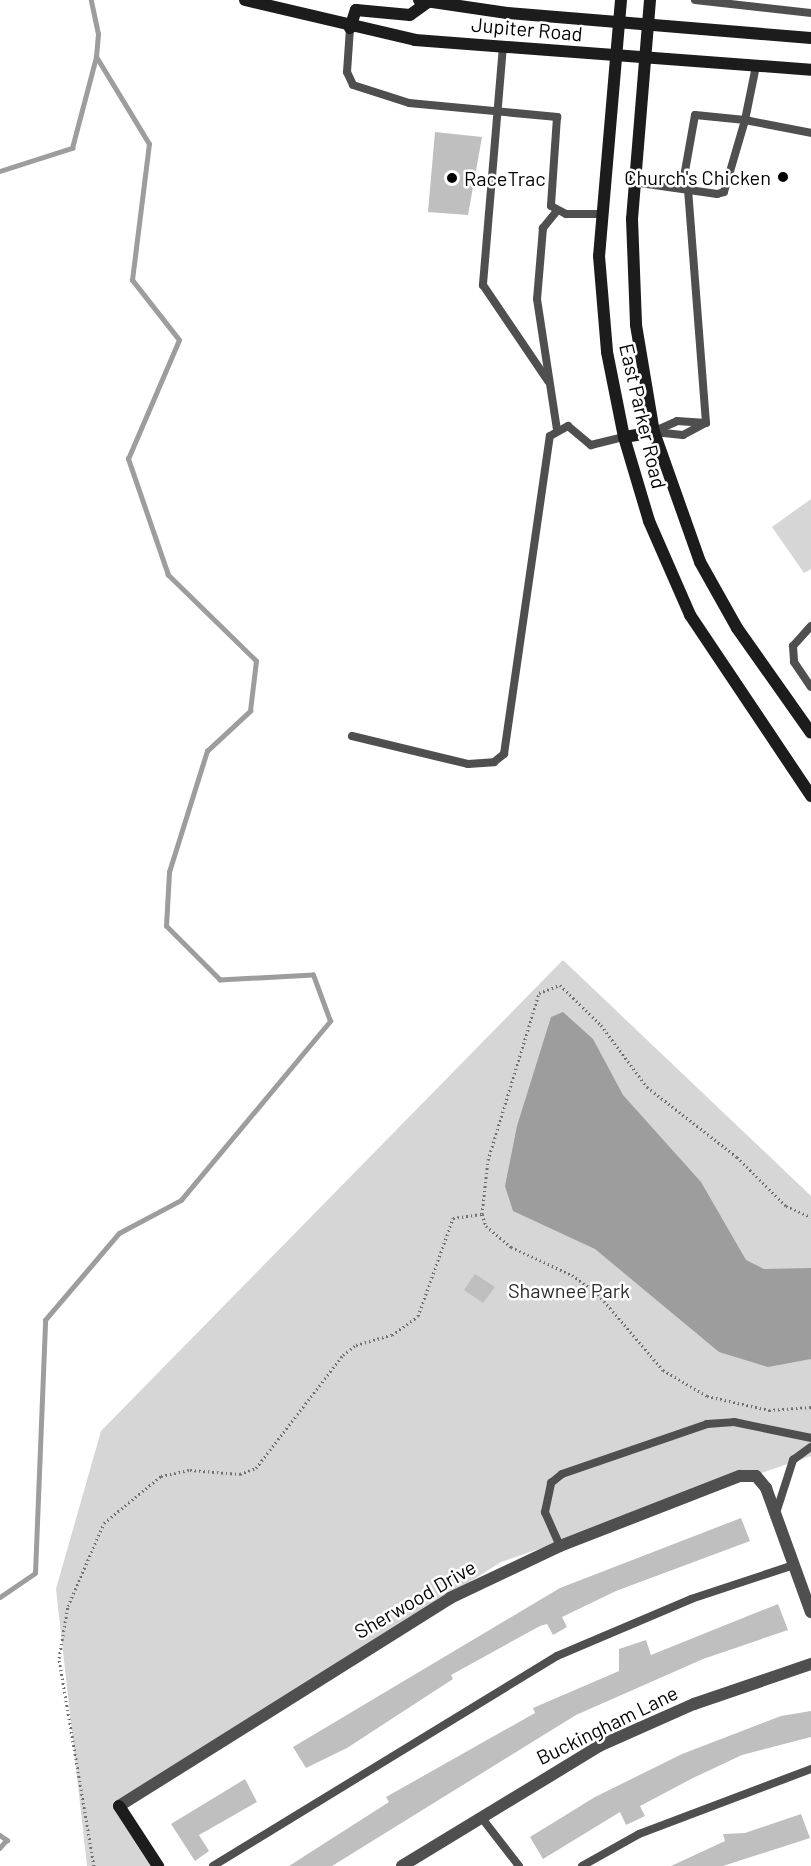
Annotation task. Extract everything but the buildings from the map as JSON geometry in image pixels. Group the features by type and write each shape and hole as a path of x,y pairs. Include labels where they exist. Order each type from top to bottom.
{"main road":[{"name":"Jupiter Road","path":"244,0 350,28 415,40 811,70"},
{"name":"East Parker Road","path":"621,0 601,214 600,288 624,437 649,521 690,615 811,796"},
{"name":"East Parker Road","path":"650,0 633,182 636,325 654,432 700,562 737,628 811,733"},
{"name":"Jupiter Road","path":"424,1 811,38"},
{"path":"350,28 356,10 410,15 424,1"},
{"path":"624,437 654,432"},
{"path":"119,1806 158,1866"}],"street":[{"name":"Sherwood Drive","path":"119,1806 450,1598 560,1546 740,1476 756,1476 775,1514"},
{"path":"775,1514 810,1605"},
{"name":"Buckingham Lane","path":"402,1866 599,1746 694,1704 811,1664"}],"lane":[{"path":"695,0 811,13"},
{"path":"350,28 347,72 353,85 409,103 497,109 557,117 551,206 556,212 601,214"},
{"path":"503,46 483,285 548,381"},
{"path":"633,182 724,192 745,120 756,66"},
{"path":"706,423 685,189 695,115 745,120 811,133"},
{"path":"556,212 543,228 537,299 557,429"},
{"path":"654,432 677,421 706,423"},
{"path":"654,432 683,435 706,423"},
{"path":"352,736 468,764 494,762 504,754 550,436 557,429 568,426 591,445 624,437"},
{"path":"811,626 793,646 794,662 811,687"},
{"path":"560,1546 545,1512 551,1483 562,1474 707,1424 735,1422 811,1438"},
{"path":"775,1514 793,1460 811,1448"},
{"path":"213,1866 557,1656 691,1599 794,1566"},
{"path":"582,1866 639,1834 811,1768"},
{"path":"481,1817 519,1866"}],"path":[{"path":"811,1216 781,1202 737,1157 647,1087 601,1025 560,985 539,993 488,1160 482,1214 486,1226 511,1247 548,1261 598,1294 663,1370 686,1384 745,1408 811,1407"},
{"path":"94,1866 59,1658 68,1606 104,1523 161,1476 190,1470 240,1474 256,1468 343,1355 356,1345 392,1335 418,1316 447,1227 453,1218 482,1214"}],"green space":[{"path":"811,499 811,569 804,573 772,527"},
{"name":"Shawnee Park","path":"563,960 811,1196 811,1456 501,1562 119,1806 165,1866 87,1866 56,1589 101,1431"}],"shaded area":[{"path":"563,1012 593,1039 623,1095 701,1182 746,1260 764,1269 811,1268 811,1359 768,1367 719,1352 595,1249 513,1211 505,1186 517,1126 551,1017"}],"waterway":[{"path":"0,171 72,148 96,57 98,34 91,0"},
{"path":"0,1597 35,1573 45,1320 119,1233 181,1200 330,1021 313,975 220,980 166,926 169,872 207,751 250,711 256,661 168,575 128,459 179,340 132,280 149,144 96,57"},
{"path":"0,1835 7,1840 0,1848"}],"place":[{"name":"Church's Chicken","path":"783,177"},
{"name":"RaceTrac","path":"452,178"}]}
